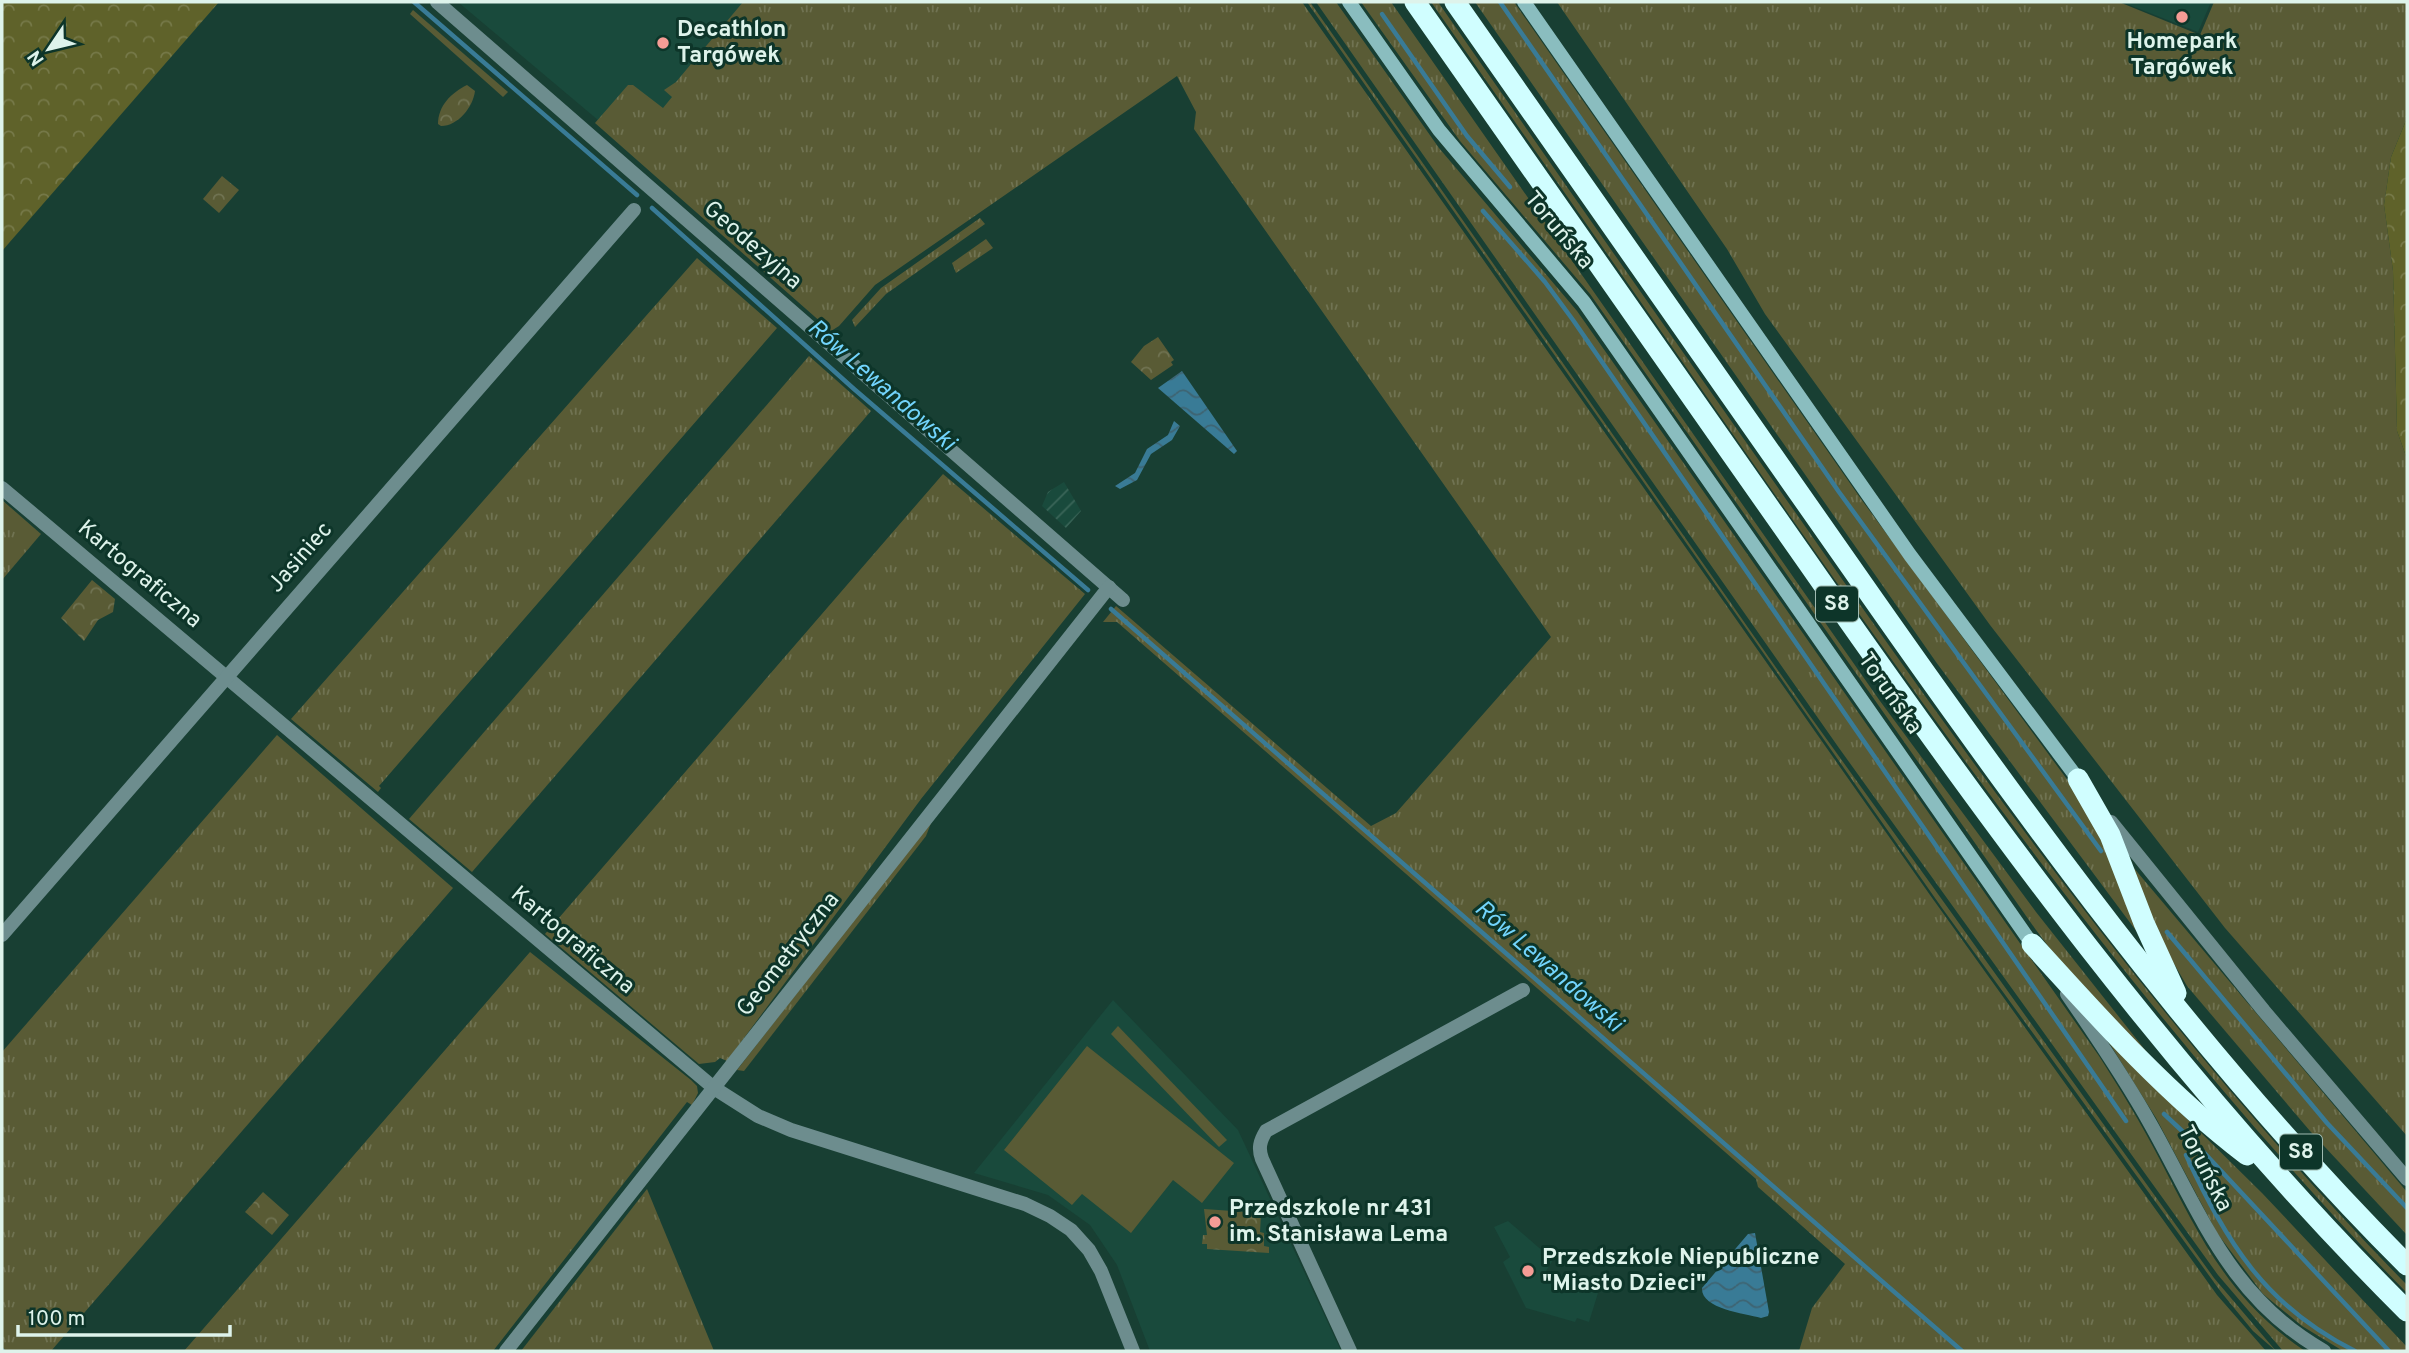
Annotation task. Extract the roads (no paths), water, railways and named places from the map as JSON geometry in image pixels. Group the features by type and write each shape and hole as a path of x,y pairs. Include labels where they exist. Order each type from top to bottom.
{"highway":[{"name":"Toruńska","path":"1415,2 1942,755 2074,930 2177,1060 2287,1185 2407,1311"},
{"name":"Toruńska","path":"1455,2 1989,766 2199,1035 2311,1163 2407,1265"},
{"path":"2078,779 2110,835 2144,923 2199,1035"},
{"path":"2032,944 2140,1059 2222,1136 2287,1185"}],"main road":[{"name":"Toruńska","path":"1349,2 1439,130 1584,302 2032,944"},
{"path":"1524,2 1910,555 2078,779"}],"street":[{"name":"Geodezyjna","path":"438,2 1123,600"},
{"name":"Jasiniec","path":"2,935 634,210"},
{"name":"Kartograficzna","path":"2,488 714,1088 758,1116 791,1130 1025,1204 1071,1230 1101,1271 1133,1351"},
{"name":"Geometryczna","path":"506,1351 1109,587"},
{"path":"2078,779 2264,1012 2407,1180"},
{"name":"Toruńska","path":"2032,944 2132,1093 2201,1223 2228,1266 2268,1311 2324,1351"},
{"path":"1350,1351 1262,1159 1259,1151 1261,1139 1266,1131 1523,990"}],"water":[{"path":"1182,371 1237,451 1234,454 1158,388"},
{"path":"1174,421 1180,426 1172,440 1151,454 1137,480 1120,489 1115,486 1135,473 1147,449 1168,435"},
{"path":"1755,1233 1769,1312 1768,1316 1761,1318 1735,1312 1708,1301 1702,1288 1748,1234"}],"waterway":[{"name":"Rów Lewandowski","path":"414,2 637,195"},
{"path":"1500,2 1839,492 2101,851"},
{"path":"1382,14 1467,136 1510,187"},
{"name":"Rów Lewandowski","path":"652,208 854,389 1088,590"},
{"path":"1483,211 1545,282 1573,320 2126,1121"},
{"name":"Rów Lewandowski","path":"1111,609 1962,1351"},
{"path":"2167,932 2327,1123 2407,1208"},
{"path":"2164,1114 2196,1144 2389,1351"},
{"path":"2186,1155 2217,1216 2252,1269 2296,1314 2355,1351"}],"place":[{"name":"Homepark Targówek","path":"2182,17"},
{"name":"Decathlon Targówek","path":"663,43"},
{"name":"Przedszkole nr 431 im. Stanisława Lema","path":"1215,1222"},
{"name":"Przedszkole Niepubliczne \"Miasto Dzieci\"","path":"1528,1271"}]}
